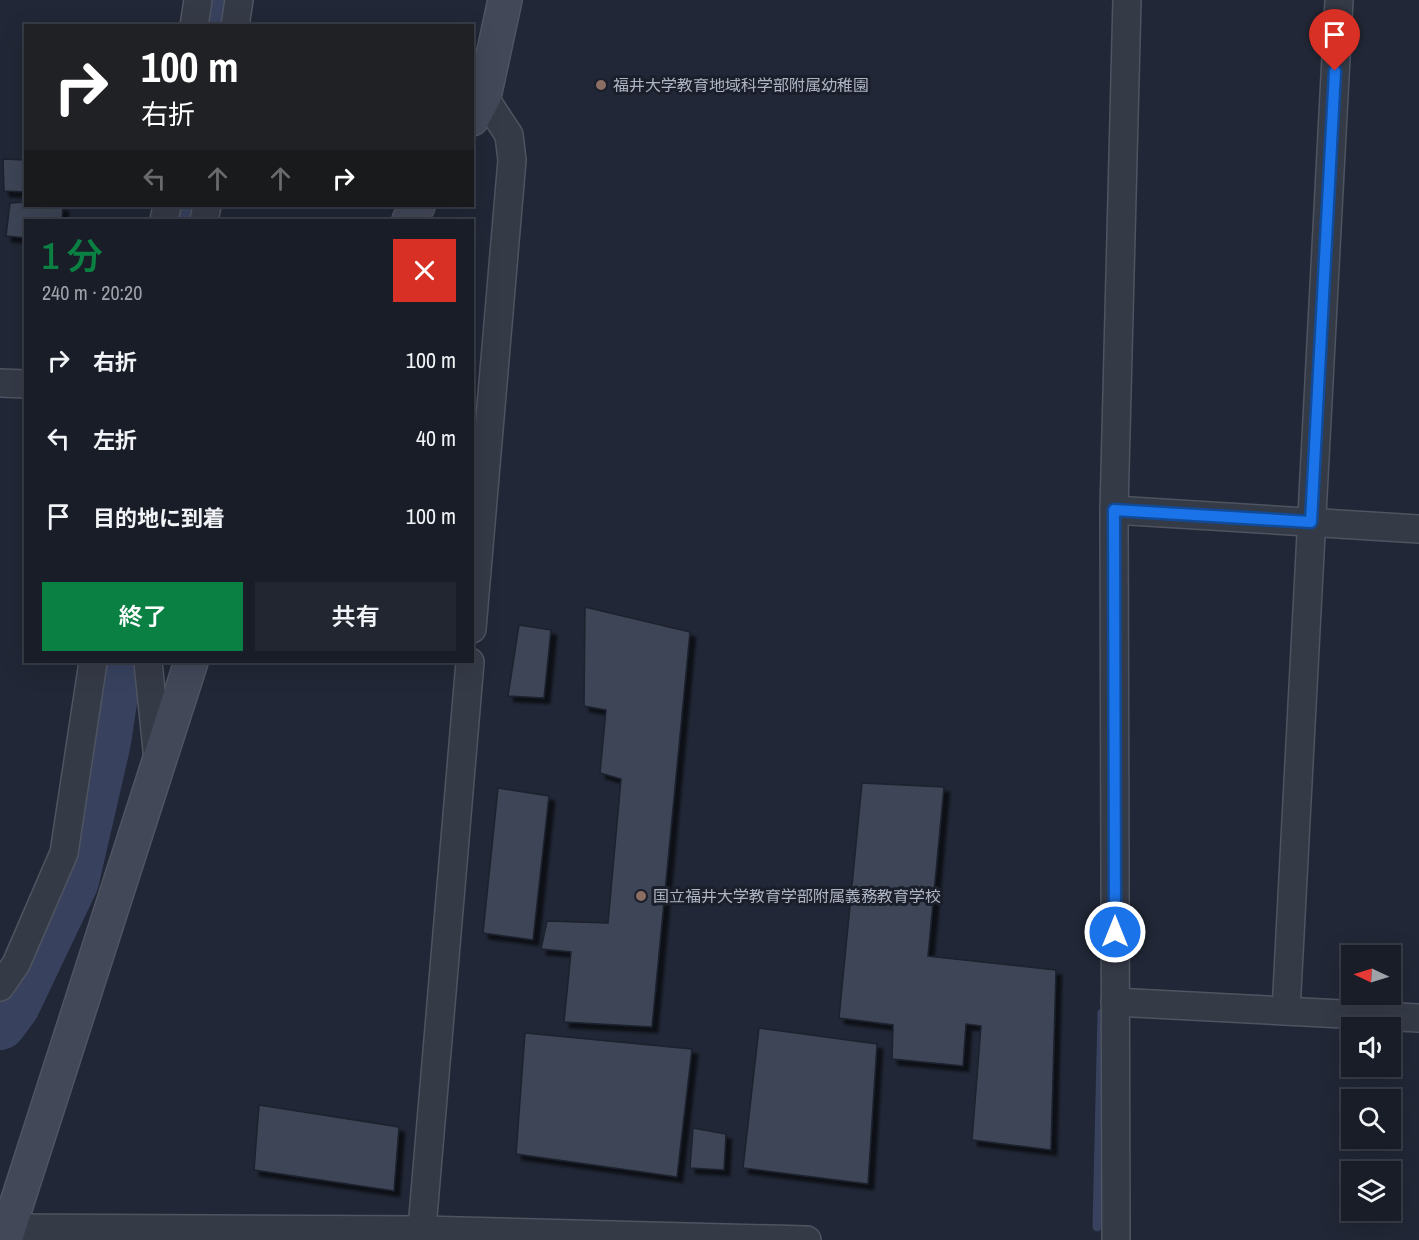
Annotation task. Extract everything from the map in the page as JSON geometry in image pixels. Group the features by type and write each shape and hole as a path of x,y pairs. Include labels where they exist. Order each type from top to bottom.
{"street":[{"path":"194,24 198,0"},
{"path":"235,24 239,0"},
{"path":"474,606 512,160 509,135 478,108 505,0"},
{"path":"1124,1240 1115,1002 1114,510 1127,0"},
{"path":"1286,1011 1339,0"},
{"path":"0,383 24,384"},
{"path":"1114,510 1419,529"},
{"path":"0,987 16,964 64,853 93,663"},
{"path":"148,663 158,764"},
{"path":"191,663 6,1234 422,1235 807,1240"},
{"path":"422,1235 470,663"},
{"path":"1115,1002 1419,1018"}],"building":[{"path":"3,159 24,160 24,192 4,191"},
{"path":"24,202 24,207 63,207 62,219 24,219 24,238 6,236 10,203"},
{"path":"585,607 690,632 652,1027 564,1022 571,952 541,949 547,921 608,923 621,779 600,773 606,710 584,706"},
{"path":"519,625 551,630 544,698 508,696"},
{"path":"862,783 944,787 928,956 1056,970 1051,1150 972,1140 981,1026 966,1024 963,1066 892,1059 893,1025 839,1018"},
{"path":"498,788 549,796 533,940 483,933"},
{"path":"759,1028 877,1044 868,1184 743,1168"},
{"path":"525,1033 692,1049 677,1177 516,1154"},
{"path":"259,1105 399,1127 394,1191 254,1170"},
{"path":"693,1128 726,1134 724,1170 690,1168"}],"waterway":[{"path":"209,24 213,0"},
{"path":"182,219 184,207"},
{"path":"0,1024 14,1005 73,881 105,742 117,663"},
{"path":"1097,1227 1102,1013"}],"place":[{"name":"福井大学教育地域科学部附属幼稚園","path":"601,85"},
{"name":"国立福井大学教育学部附属義務教育学校","path":"641,896"}],"route":[{"path":"1115,932 1114,510 1311,522 1335,71"}]}
